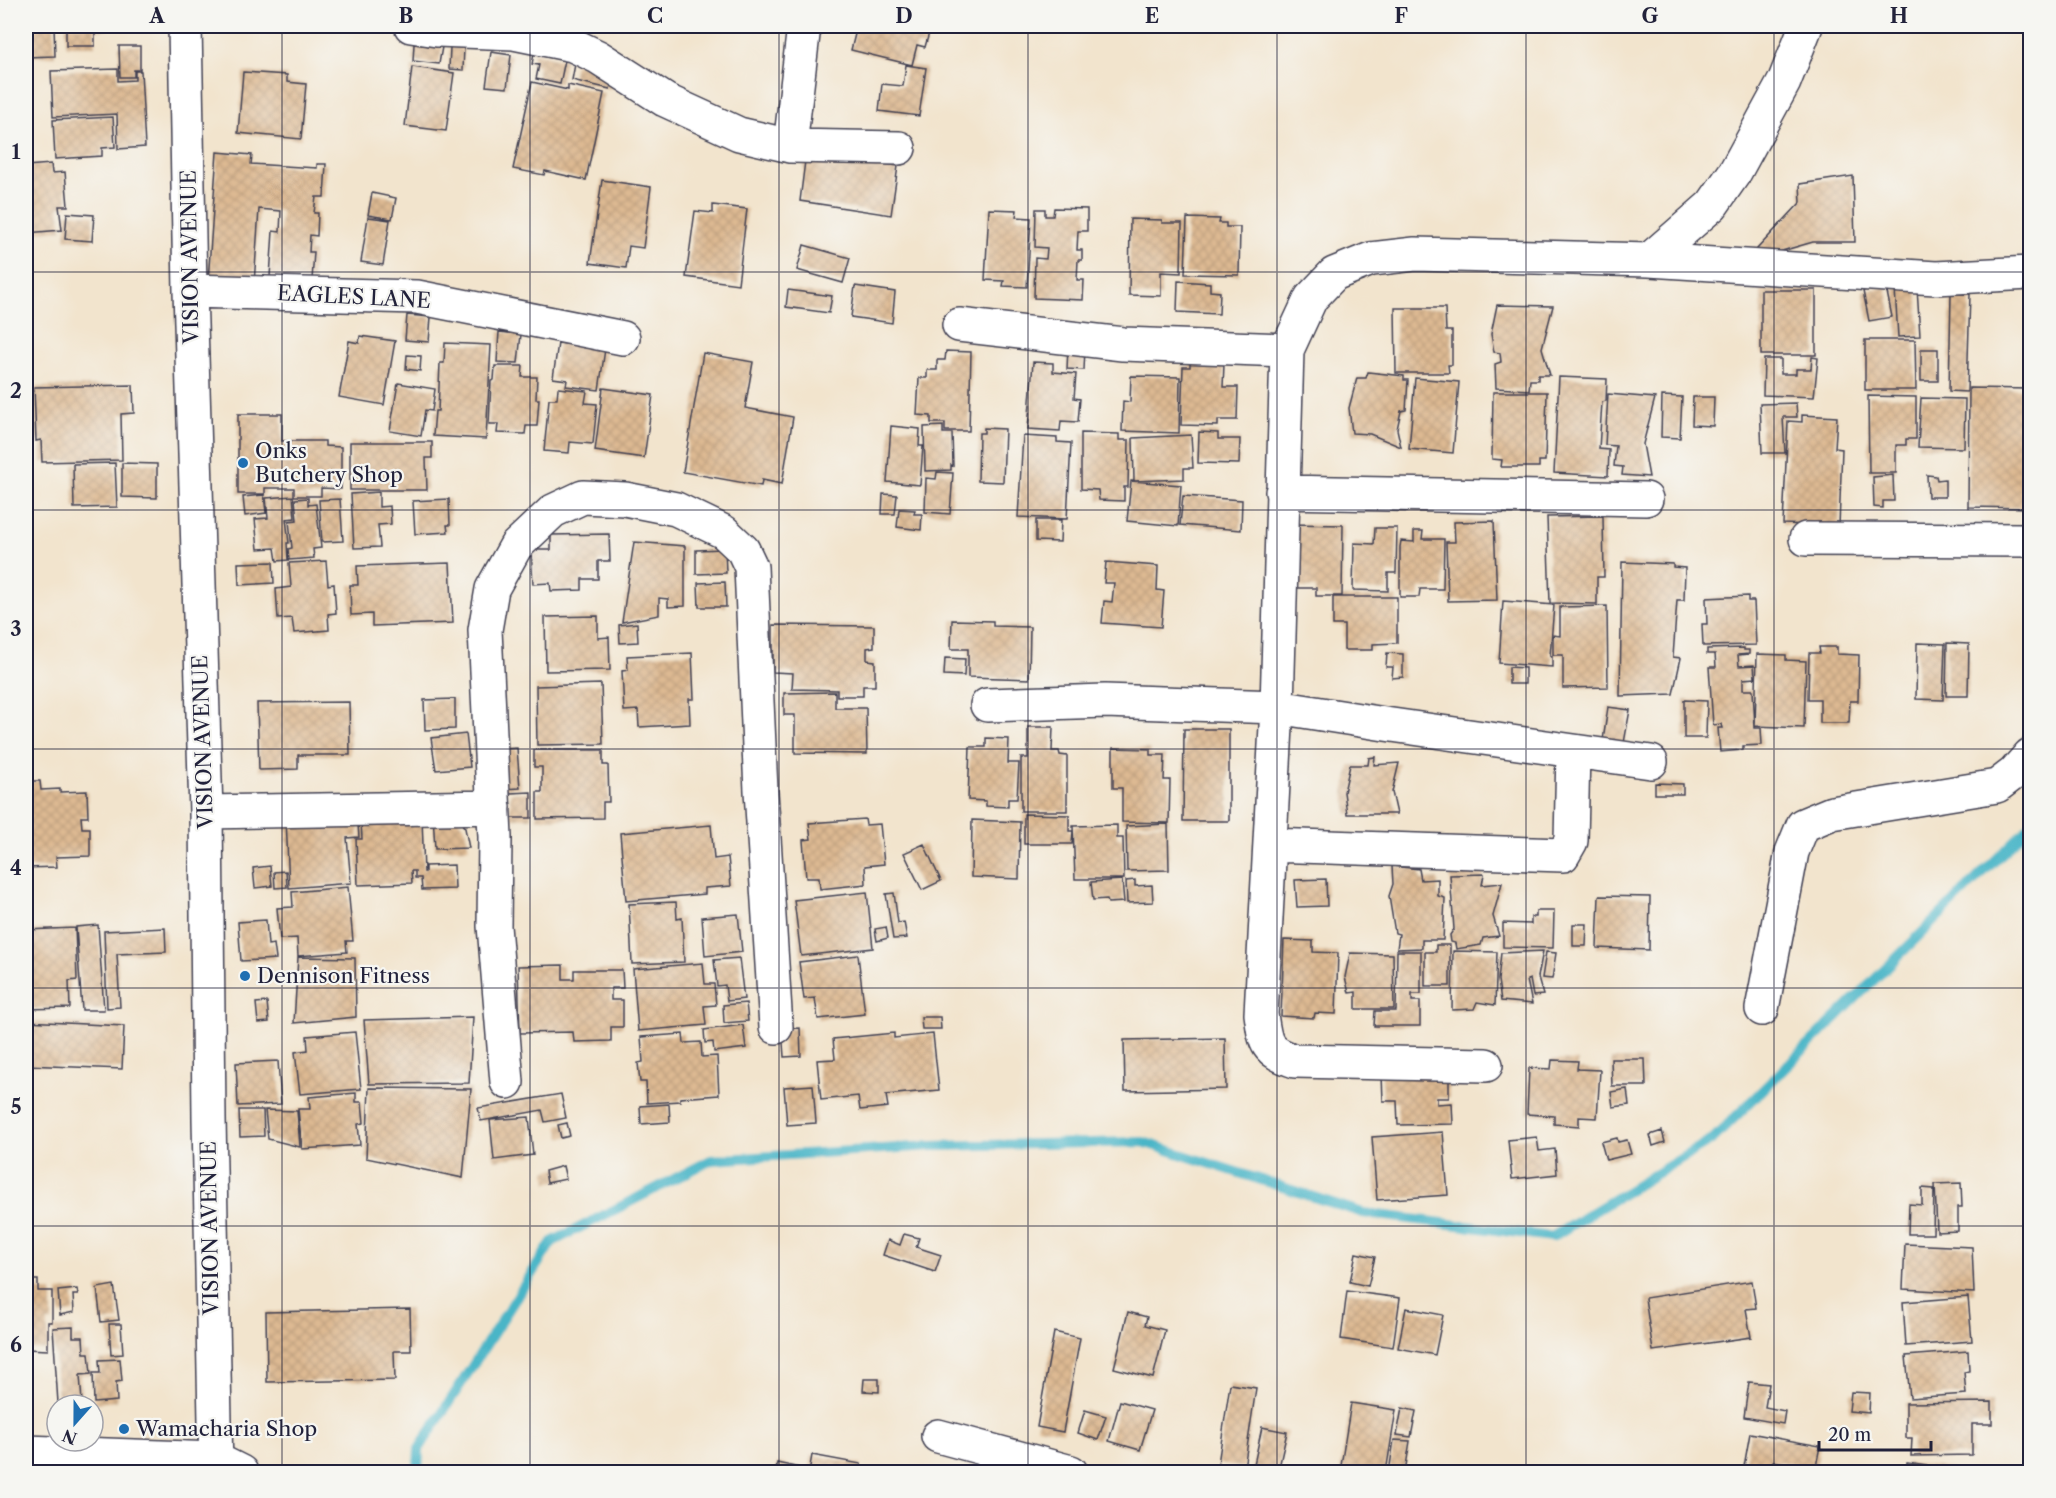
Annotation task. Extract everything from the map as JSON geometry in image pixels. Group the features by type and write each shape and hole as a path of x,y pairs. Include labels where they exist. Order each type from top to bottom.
{"street":[{"name":"VISION AVENUE","path":"185,26 190,291 206,812 208,1119 224,1468"},
{"path":"411,26 437,30 515,29 573,45 598,57 665,100 739,134 790,146 899,148"},
{"path":"790,146 804,26"},
{"path":"1649,260 1713,205 1735,172 1784,82 1806,26"},
{"path":"1486,1065 1295,1061 1280,1056 1265,1042 1261,1014 1277,707 1287,350 1311,298 1335,274 1371,259 1415,254 1649,260 1936,278 2031,273"},
{"name":"EAGLES LANE","path":"190,291 417,297 623,338"},
{"path":"959,324 1123,344 1287,350"},
{"path":"1282,492 1646,499"},
{"path":"507,1082 494,926 494,807 485,630 492,589 516,546 553,511 583,497 625,499 676,509 724,532 743,550 750,567 776,1028"},
{"path":"1806,539 2031,540"},
{"path":"987,705 1105,701 1277,707 1651,762"},
{"path":"1270,845 1563,855 1571,841 1573,751"},
{"path":"1762,1009 1792,852 1803,825 1832,813 1997,786 2014,773 2031,754"},
{"path":"206,812 494,807"},
{"path":"938,1436 1071,1473"},
{"path":"26,1452 224,1468"}],"building":[{"path":"26,26 54,26 55,56 26,57"},
{"path":"66,26 108,26 108,30 95,30 95,46 66,46"},
{"path":"857,26 931,26 925,47 917,45 912,65 851,50"},
{"path":"414,44 442,47 439,64 413,61"},
{"path":"119,46 140,46 140,70 134,70 134,77 120,77"},
{"path":"450,47 464,48 463,70 449,69"},
{"path":"491,52 511,55 507,88 486,86"},
{"path":"534,53 565,60 560,84 536,79 539,65 532,64"},
{"path":"575,64 615,70 610,89 572,80"},
{"path":"906,65 926,68 919,116 879,111 882,84 903,86"},
{"path":"412,67 454,73 446,131 405,126"},
{"path":"118,69 118,81 135,80 135,71 141,71 145,147 118,149 117,114 53,117 51,71"},
{"path":"243,72 287,75 287,82 306,84 301,139 238,133"},
{"path":"532,82 568,90 568,85 604,93 586,180 545,171 544,175 513,169"},
{"path":"113,117 115,147 102,148 102,156 55,159 53,120"},
{"path":"217,152 252,155 251,164 317,168 317,164 326,164 324,197 316,197 314,213 318,213 317,236 310,235 309,252 314,252 312,280 270,277 273,231 280,232 281,211 259,209 254,284 208,282"},
{"path":"806,153 898,166 891,215 800,201"},
{"path":"51,164 52,173 65,172 68,206 59,206 62,230 26,233 26,166"},
{"path":"1853,176 1855,242 1813,242 1761,257 1757,249 1801,202 1800,184"},
{"path":"602,180 651,187 643,248 629,246 626,268 590,263"},
{"path":"372,193 396,198 392,219 368,215"},
{"path":"713,205 747,209 738,284 686,277 695,211 713,213"},
{"path":"1054,208 1087,209 1087,231 1078,231 1077,250 1082,250 1082,260 1078,260 1077,280 1084,280 1083,300 1034,298 1035,258 1046,259 1047,248 1035,247 1036,209 1045,209 1045,216 1053,216"},
{"path":"989,209 1017,210 1016,217 1031,218 1027,287 1003,286 1004,281 985,280"},
{"path":"67,213 94,215 92,241 65,239"},
{"path":"368,217 390,220 383,265 361,262"},
{"path":"1187,218 1220,219 1219,223 1226,223 1226,227 1240,227 1239,275 1185,274"},
{"path":"1130,219 1182,223 1181,273 1161,272 1161,296 1129,295"},
{"path":"804,245 850,258 843,283 797,270"},
{"path":"1178,281 1210,283 1210,291 1220,292 1219,314 1177,312"},
{"path":"855,286 895,292 892,323 851,317"},
{"path":"1886,287 1892,317 1869,321 1863,291"},
{"path":"1917,288 1920,336 1898,337 1895,289"},
{"path":"788,290 832,296 829,313 786,307"},
{"path":"1761,290 1816,290 1816,355 1761,355"},
{"path":"1951,294 1970,294 1967,392 1949,391"},
{"path":"1497,305 1553,306 1542,348 1550,375 1538,375 1538,380 1530,380 1529,390 1496,388 1495,364 1501,362 1500,353 1494,352 1491,334"},
{"path":"1395,308 1445,308 1446,331 1452,331 1452,365 1448,365 1449,373 1396,373"},
{"path":"407,315 431,317 429,342 405,340"},
{"path":"499,332 521,334 518,363 497,362"},
{"path":"360,336 395,341 384,405 339,397 349,341 359,343"},
{"path":"1865,340 1915,340 1916,390 1865,390"},
{"path":"445,343 491,345 486,439 433,436 435,411 438,411 440,363 444,363"},
{"path":"558,343 605,349 599,390 566,386 567,380 553,378"},
{"path":"1068,347 1085,348 1084,370 1067,369"},
{"path":"1921,349 1938,349 1938,381 1921,381"},
{"path":"946,351 971,352 969,431 945,431 945,423 931,423 931,416 917,415 919,378 927,378 927,370 937,370 937,360 945,360"},
{"path":"1190,352 1224,364 1223,387 1238,387 1237,420 1218,420 1218,426 1181,425 1183,367 1190,367"},
{"path":"703,353 753,362 745,408 793,417 782,484 762,480 761,486 683,472"},
{"path":"407,355 421,356 420,371 406,369"},
{"path":"1812,357 1818,358 1814,397 1763,395 1764,359 1781,359 1781,374 1796,374 1796,369 1811,369"},
{"path":"1033,362 1053,363 1053,372 1076,374 1074,398 1080,399 1078,422 1061,421 1060,431 1028,429"},
{"path":"495,366 523,366 522,377 537,377 536,399 539,399 537,426 526,426 525,434 497,433 498,424 489,424 491,381 494,380"},
{"path":"1368,372 1404,376 1404,380 1408,380 1406,410 1401,411 1397,429 1401,447 1370,434 1352,433 1349,408 1357,378 1366,378"},
{"path":"1131,376 1180,377 1179,433 1122,431 1123,401 1130,402"},
{"path":"1559,377 1607,379 1606,401 1602,402 1599,449 1609,450 1608,476 1554,473"},
{"path":"1415,378 1459,382 1453,453 1409,449"},
{"path":"398,383 435,389 432,411 425,410 421,436 390,431"},
{"path":"133,385 134,413 121,414 122,460 42,462 41,440 36,441 34,387"},
{"path":"558,388 587,391 585,403 597,404 593,444 570,442 569,453 544,451 549,399 557,399"},
{"path":"603,388 653,395 644,458 595,451"},
{"path":"1969,388 2030,389 2030,508 1968,507"},
{"path":"1493,392 1547,392 1545,461 1539,461 1539,467 1501,467 1502,460 1492,459"},
{"path":"1608,394 1655,398 1643,444 1649,477 1622,475 1623,467 1614,466 1616,446 1605,445"},
{"path":"1662,396 1682,397 1680,438 1661,437"},
{"path":"1868,396 1916,397 1916,439 1906,439 1906,445 1896,445 1896,473 1869,473"},
{"path":"1693,397 1714,397 1713,426 1692,425"},
{"path":"1921,398 1965,399 1964,448 1918,447"},
{"path":"1796,403 1797,417 1783,417 1785,453 1762,453 1760,404"},
{"path":"238,414 282,414 282,441 325,441 325,446 341,447 341,489 321,488 321,496 294,496 294,488 265,488 265,494 238,494"},
{"path":"1802,415 1837,417 1835,448 1842,449 1839,526 1783,524 1788,421 1802,422"},
{"path":"891,426 920,429 919,446 923,446 920,485 887,482"},
{"path":"943,426 943,433 952,433 953,466 951,465 951,470 925,471 924,427"},
{"path":"984,428 1005,429 1003,482 978,481 979,433 984,433"},
{"path":"1199,432 1218,433 1218,439 1240,439 1239,464 1198,463"},
{"path":"1081,433 1119,434 1119,440 1129,440 1128,487 1124,487 1124,501 1099,500 1098,490 1081,489"},
{"path":"1191,435 1193,468 1184,468 1184,479 1134,481 1133,438"},
{"path":"1023,436 1057,438 1057,442 1071,443 1067,519 1018,517"},
{"path":"350,442 432,442 432,458 426,458 427,490 350,490"},
{"path":"115,463 117,507 74,508 73,464"},
{"path":"122,463 157,464 157,498 122,497"},
{"path":"937,472 953,473 950,514 925,512 926,478 936,479"},
{"path":"1893,475 1894,501 1883,501 1883,508 1874,507 1873,477"},
{"path":"1927,475 1936,476 1937,480 1945,479 1945,497 1928,497"},
{"path":"1131,481 1181,485 1178,526 1127,521"},
{"path":"379,492 379,507 390,506 391,524 378,525 380,547 354,548 351,494"},
{"path":"883,494 897,495 895,514 882,514"},
{"path":"264,495 266,513 245,516 243,497"},
{"path":"293,496 295,518 286,519 289,543 287,543 288,560 277,561 275,548 258,549 255,519 268,518 266,498"},
{"path":"1183,496 1242,500 1241,530 1180,525"},
{"path":"308,498 308,505 316,504 321,548 313,549 314,558 289,560 288,549 292,548 289,521 297,520 295,499"},
{"path":"340,499 343,541 322,542 319,500"},
{"path":"449,499 448,532 415,534 413,501"},
{"path":"899,509 915,510 914,514 922,514 921,530 897,527"},
{"path":"1603,516 1604,577 1597,577 1597,604 1550,603 1547,517"},
{"path":"1036,520 1061,520 1060,542 1036,541"},
{"path":"1494,521 1497,600 1448,601 1446,542 1455,542 1454,522"},
{"path":"1288,524 1343,525 1342,596 1316,596 1316,588 1287,588"},
{"path":"1375,528 1397,528 1396,573 1388,573 1388,591 1353,590 1354,543 1374,544"},
{"path":"1414,531 1423,531 1422,539 1444,539 1443,589 1420,589 1419,597 1400,597 1401,541 1414,542"},
{"path":"609,534 610,561 598,561 598,579 582,579 582,590 551,591 550,583 533,584 531,550 551,550 551,535"},
{"path":"634,542 685,546 685,606 668,607 668,599 659,598 659,615 622,622"},
{"path":"725,549 726,573 696,574 696,550"},
{"path":"326,561 328,585 334,584 336,613 328,614 329,630 294,633 292,618 278,619 276,589 291,587 289,563"},
{"path":"273,562 274,583 239,585 238,563"},
{"path":"1106,562 1158,566 1157,590 1164,591 1161,627 1102,623 1104,601 1112,602 1114,583 1104,583"},
{"path":"1622,562 1673,564 1673,567 1685,568 1684,600 1677,600 1673,657 1681,658 1673,694 1620,696"},
{"path":"450,563 453,623 372,626 372,614 351,615 350,585 358,585 357,566"},
{"path":"725,582 726,607 699,607 698,583"},
{"path":"1748,596 1748,601 1754,601 1756,645 1703,646 1702,624 1707,624 1706,598"},
{"path":"1333,597 1397,597 1397,643 1373,644 1373,650 1344,650 1344,625 1333,625"},
{"path":"1503,601 1554,605 1550,656 1552,656 1552,667 1499,663"},
{"path":"1607,606 1608,687 1563,688 1563,655 1553,655 1553,635 1560,636 1560,607"},
{"path":"598,616 598,638 609,637 610,670 546,671 545,617"},
{"path":"952,620 993,621 993,626 1030,627 1029,679 968,677 968,649 951,649"},
{"path":"637,623 638,642 620,643 619,625"},
{"path":"773,625 874,626 874,647 867,648 867,660 875,661 875,686 863,686 863,696 837,696 837,690 792,689 793,673 773,672"},
{"path":"1917,643 1945,644 1943,700 1916,699"},
{"path":"1947,643 1969,644 1968,696 1946,696"},
{"path":"1819,647 1837,647 1837,654 1859,655 1858,701 1850,701 1849,723 1820,723 1820,699 1808,699 1809,653 1820,653"},
{"path":"1744,648 1744,650 1749,650 1749,654 1738,655 1739,666 1754,665 1755,678 1743,679 1743,690 1753,690 1755,728 1761,728 1762,745 1743,746 1743,750 1720,752 1718,728 1722,728 1721,724 1713,725 1709,667 1716,667 1715,654 1707,654 1707,649"},
{"path":"692,653 694,699 689,699 690,724 639,727 638,710 624,711 622,671 628,670 627,656"},
{"path":"1387,653 1403,654 1403,677 1392,678 1393,667 1386,667"},
{"path":"1757,654 1786,655 1786,660 1806,661 1804,728 1755,726"},
{"path":"945,658 965,659 964,676 944,675"},
{"path":"1509,667 1525,668 1525,684 1509,684"},
{"path":"601,684 603,744 537,745 536,686"},
{"path":"835,692 835,708 866,708 867,754 795,753 795,715 784,715 784,693"},
{"path":"455,699 455,729 425,730 424,700"},
{"path":"1684,700 1707,701 1706,738 1684,738"},
{"path":"349,702 350,755 298,755 298,769 259,770 257,703"},
{"path":"1608,707 1630,710 1624,743 1603,740"},
{"path":"1028,727 1053,727 1052,751 1059,751 1060,755 1067,756 1067,811 1021,811 1021,758 1028,758"},
{"path":"1184,729 1229,729 1229,821 1183,821"},
{"path":"466,734 470,767 436,770 431,738"},
{"path":"986,738 1009,739 1008,763 1019,763 1017,799 1008,799 1008,807 986,806 986,801 968,800 970,747 986,747"},
{"path":"517,748 520,788 503,789 500,749"},
{"path":"1113,748 1150,749 1150,755 1165,755 1164,780 1170,780 1169,823 1122,822 1122,788 1113,788"},
{"path":"534,750 603,750 603,765 608,765 609,802 603,802 603,818 537,819 537,792 542,792 542,767 534,767"},
{"path":"1375,757 1374,765 1399,763 1392,792 1397,814 1347,814 1344,792 1350,765 1368,765 1369,758"},
{"path":"26,781 40,781 41,790 87,791 88,817 81,817 82,828 90,828 90,856 56,857 57,867 26,868"},
{"path":"1655,783 1683,784 1683,794 1655,794"},
{"path":"531,792 531,818 510,818 510,793"},
{"path":"357,812 359,837 347,838 351,883 289,888 286,818"},
{"path":"433,814 454,815 465,828 469,848 435,849"},
{"path":"1024,814 1069,815 1069,831 1073,831 1072,844 1024,844"},
{"path":"422,819 424,872 425,866 454,865 455,889 422,890 421,878 415,878 415,871 411,871 412,883 358,885 356,839 362,839 361,822"},
{"path":"865,819 866,825 880,824 884,864 865,866 866,884 820,889 819,878 806,878 803,840 811,839 809,823"},
{"path":"972,820 1020,822 1019,879 971,877"},
{"path":"1168,824 1169,870 1127,871 1126,826"},
{"path":"711,825 714,859 728,857 731,886 705,888 705,894 626,901 620,833"},
{"path":"1117,825 1117,838 1123,838 1124,879 1075,879 1073,826"},
{"path":"924,844 941,881 922,890 904,853"},
{"path":"270,866 272,886 255,888 253,868"},
{"path":"1392,866 1419,869 1421,880 1438,879 1438,896 1445,898 1443,940 1422,940 1422,948 1397,949 1399,934 1395,933 1389,896 1393,884"},
{"path":"286,871 287,887 275,888 274,872"},
{"path":"1484,874 1482,885 1502,883 1493,916 1499,936 1483,938 1481,945 1456,949 1455,943 1451,942 1450,935 1454,929 1450,875"},
{"path":"1326,879 1327,906 1297,907 1295,880"},
{"path":"1122,880 1124,902 1108,903 1107,899 1093,900 1091,882"},
{"path":"1135,880 1135,886 1152,885 1153,902 1127,903 1126,881"},
{"path":"348,887 353,941 346,941 347,952 298,956 297,938 280,939 277,908 293,907 292,892"},
{"path":"867,892 873,948 801,956 794,900"},
{"path":"894,893 898,923 904,922 907,938 893,939 886,894"},
{"path":"1599,896 1650,897 1649,950 1597,948"},
{"path":"676,902 677,919 682,918 684,962 632,964 629,904"},
{"path":"1536,911 1554,911 1553,948 1503,947 1503,923 1531,924 1531,917 1536,917"},
{"path":"738,914 742,952 705,956 702,917"},
{"path":"266,920 268,945 274,944 276,959 241,961 238,922"},
{"path":"1573,924 1587,924 1586,946 1573,946"},
{"path":"98,925 104,1010 82,1010 76,927"},
{"path":"886,927 888,938 877,941 875,929"},
{"path":"75,928 77,980 69,981 70,1008 26,1009 26,930"},
{"path":"165,928 166,952 117,954 120,1007 107,1008 104,931"},
{"path":"1284,940 1313,941 1313,952 1338,953 1336,1014 1315,1013 1314,1018 1281,1016"},
{"path":"1436,945 1450,945 1450,986 1425,986 1425,952 1436,952"},
{"path":"1397,951 1421,951 1421,994 1412,994 1412,1001 1420,1001 1420,1026 1374,1026 1375,1011 1396,1011"},
{"path":"1453,951 1497,952 1495,1005 1477,1002 1474,1009 1452,1010"},
{"path":"1543,951 1538,977 1543,995 1533,996 1530,979 1527,980 1532,1004 1501,1001 1498,980 1501,953"},
{"path":"1546,952 1556,953 1552,979 1542,978"},
{"path":"1350,953 1393,954 1394,1009 1356,1009 1356,992 1349,993 1345,977"},
{"path":"858,955 865,1014 818,1019 815,998 804,999 799,962"},
{"path":"298,957 355,958 356,1017 294,1023"},
{"path":"739,958 744,999 727,1001 725,985 717,986 714,960"},
{"path":"703,963 705,984 714,984 716,1005 704,1006 706,1025 638,1031 633,969"},
{"path":"563,965 563,979 574,979 574,970 622,970 623,988 611,988 611,1000 623,1000 623,1027 611,1027 611,1041 574,1042 573,1032 520,1033 518,966"},
{"path":"267,1002 269,1022 258,1023 256,1003"},
{"path":"746,1003 748,1021 724,1023 723,1005"},
{"path":"473,1017 469,1083 369,1084 364,1020"},
{"path":"921,1017 940,1017 941,1029 922,1029"},
{"path":"26,1021 124,1026 122,1069 26,1065"},
{"path":"743,1025 746,1048 714,1052 713,1042 705,1043 704,1030"},
{"path":"800,1028 801,1056 784,1057 782,1029"},
{"path":"355,1032 361,1089 300,1094 295,1052 308,1050 307,1036"},
{"path":"894,1033 894,1038 933,1034 939,1090 886,1095 888,1107 860,1110 858,1096 821,1100 817,1060 835,1059 833,1039"},
{"path":"683,1034 684,1043 701,1042 702,1057 717,1056 719,1095 647,1103 646,1082 640,1082 638,1063 643,1062 641,1037"},
{"path":"1225,1038 1226,1089 1125,1091 1124,1040"},
{"path":"1611,1059 1645,1059 1646,1086 1612,1086"},
{"path":"1552,1060 1578,1061 1577,1069 1600,1070 1597,1118 1579,1117 1579,1126 1554,1124 1554,1116 1527,1114 1529,1068 1551,1069"},
{"path":"278,1061 281,1104 238,1106 236,1063"},
{"path":"1449,1073 1449,1098 1437,1098 1437,1104 1452,1103 1453,1124 1398,1125 1397,1101 1383,1101 1382,1075"},
{"path":"813,1085 816,1123 787,1125 784,1087"},
{"path":"369,1088 471,1089 463,1178 366,1158"},
{"path":"1627,1089 1629,1105 1613,1107 1611,1092"},
{"path":"356,1093 356,1102 362,1102 364,1123 358,1124 360,1145 302,1149 298,1109 310,1109 309,1097"},
{"path":"561,1094 566,1118 545,1122 542,1110 481,1121 478,1108"},
{"path":"669,1104 670,1122 641,1124 640,1106"},
{"path":"239,1110 263,1110 264,1136 240,1137"},
{"path":"265,1110 297,1111 300,1147 268,1139"},
{"path":"529,1117 533,1155 494,1160 490,1120"},
{"path":"567,1123 570,1136 561,1138 558,1125"},
{"path":"1662,1131 1665,1142 1653,1146 1650,1135"},
{"path":"1443,1132 1448,1195 1377,1200 1372,1137"},
{"path":"1537,1137 1539,1151 1555,1149 1557,1174 1512,1179 1508,1140"},
{"path":"1617,1138 1618,1142 1627,1140 1631,1154 1606,1160 1601,1142"},
{"path":"563,1166 566,1179 547,1183 545,1171"},
{"path":"1961,1183 1962,1207 1958,1207 1958,1231 1937,1232 1935,1184"},
{"path":"1922,1188 1934,1189 1933,1234 1908,1234 1909,1204 1922,1205"},
{"path":"904,1234 919,1238 916,1247 941,1255 935,1272 883,1255 888,1240 900,1245"},
{"path":"1905,1244 1972,1247 1974,1293 1903,1289"},
{"path":"1356,1253 1375,1257 1368,1286 1350,1282"},
{"path":"26,1280 38,1280 38,1291 52,1291 52,1322 48,1322 48,1350 26,1349"},
{"path":"1752,1281 1756,1308 1746,1309 1751,1337 1653,1351 1645,1298"},
{"path":"114,1285 119,1320 101,1322 97,1288"},
{"path":"77,1289 78,1295 73,1295 74,1312 60,1315 58,1291"},
{"path":"1347,1291 1400,1298 1393,1347 1341,1339"},
{"path":"1968,1297 1972,1341 1906,1346 1903,1302"},
{"path":"1406,1308 1443,1315 1435,1355 1398,1348"},
{"path":"410,1309 411,1351 394,1351 395,1380 267,1382 266,1312"},
{"path":"1128,1312 1147,1317 1145,1325 1165,1330 1153,1378 1114,1368"},
{"path":"109,1324 121,1324 123,1354 111,1355"},
{"path":"73,1327 73,1337 83,1337 84,1353 89,1353 91,1374 80,1375 81,1393 57,1393 53,1328"},
{"path":"1054,1332 1080,1338 1063,1432 1037,1427"},
{"path":"1968,1351 1969,1371 1964,1372 1966,1394 1910,1398 1906,1356"},
{"path":"120,1359 122,1381 116,1382 117,1401 105,1402 105,1393 94,1393 93,1373 100,1373 99,1360"},
{"path":"864,1379 879,1379 879,1392 863,1391"},
{"path":"1749,1382 1769,1384 1765,1407 1785,1411 1783,1424 1744,1417"},
{"path":"1230,1384 1256,1388 1244,1468 1218,1464"},
{"path":"1851,1392 1870,1393 1869,1413 1849,1411"},
{"path":"1120,1401 1152,1410 1140,1450 1109,1441"},
{"path":"1992,1402 1992,1424 1972,1424 1972,1455 1911,1456 1912,1438 1906,1438 1906,1403"},
{"path":"1351,1403 1396,1410 1386,1472 1340,1472"},
{"path":"1402,1408 1416,1411 1411,1437 1397,1435"},
{"path":"1085,1410 1106,1416 1098,1440 1078,1433"},
{"path":"1262,1427 1287,1432 1278,1472 1253,1469"},
{"path":"1750,1433 1820,1446 1815,1472 1790,1472 1792,1464 1773,1461 1771,1472 1743,1472"},
{"path":"1394,1440 1410,1441 1405,1472 1389,1472"},
{"path":"812,1455 861,1464 860,1472 809,1472"},
{"path":"777,1463 805,1469 804,1472 775,1472"},
{"path":"1907,1463 1963,1471 1963,1472 1906,1472"}],"waterway":[{"path":"418,1472 419,1449 552,1242 711,1160 931,1146 1143,1142 1363,1213 1552,1237 1713,1139 2030,826"}],"place":[{"name":"Onks Butchery Shop","path":"243,463"},
{"name":"Dennison Fitness","path":"245,976"},
{"name":"Wamacharia Shop","path":"124,1429"}]}
